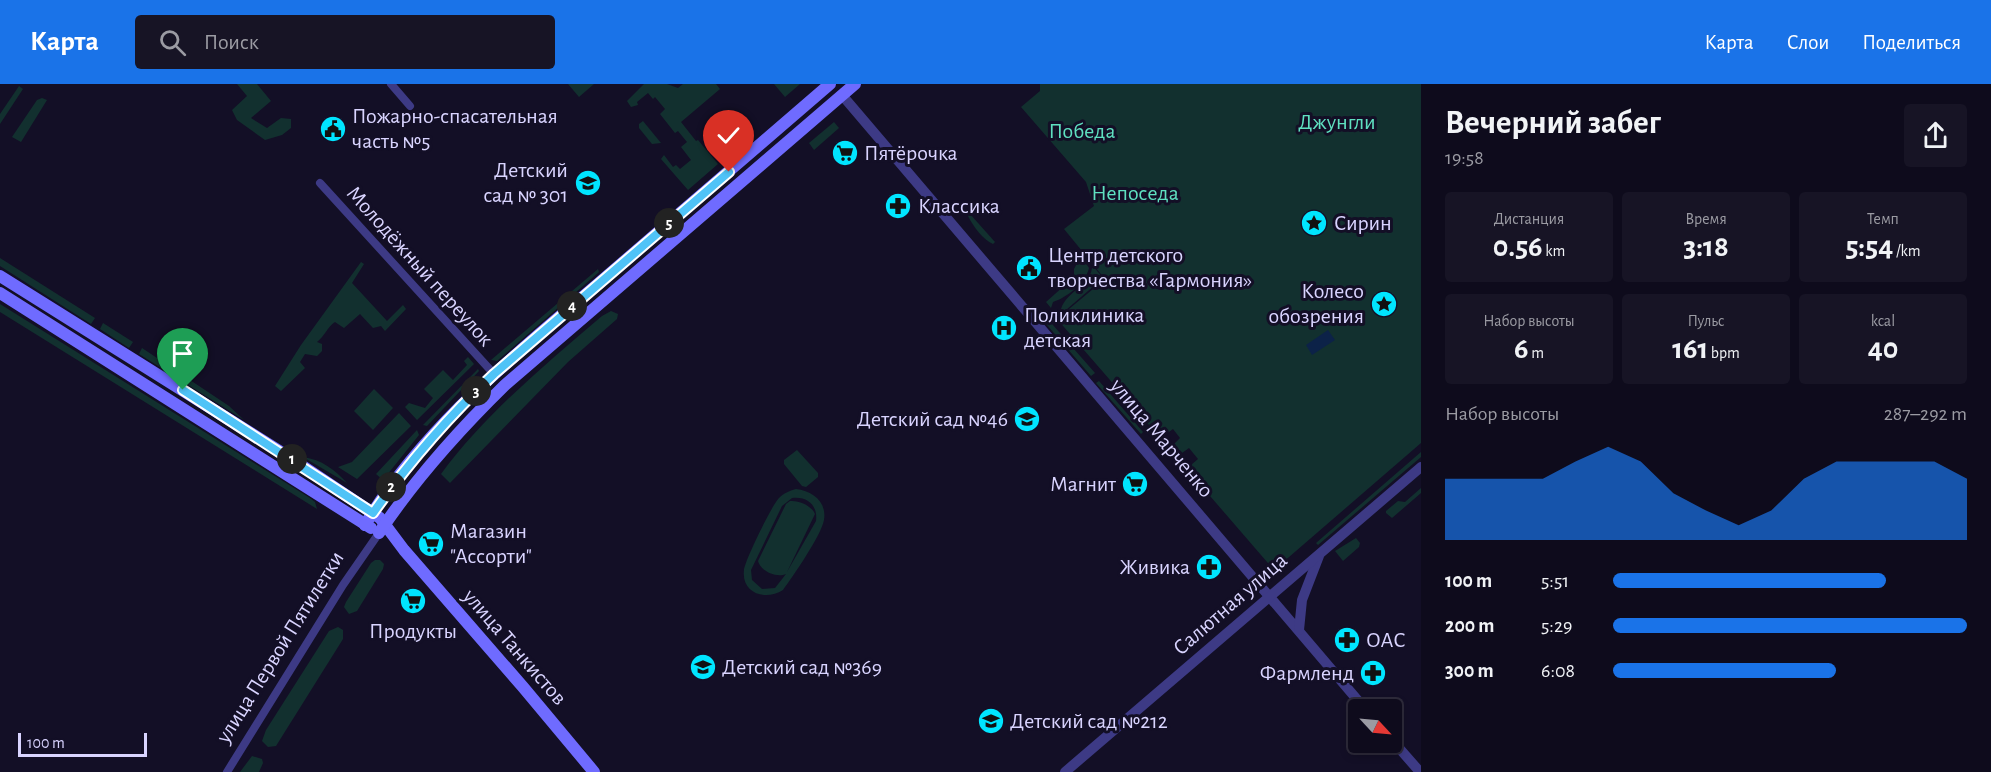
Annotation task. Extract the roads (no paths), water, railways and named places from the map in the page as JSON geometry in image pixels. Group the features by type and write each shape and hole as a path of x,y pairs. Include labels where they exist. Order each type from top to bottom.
{"main road":[{"name":"улица Марченко","path":"831,84 842,95"},
{"path":"365,525 431,437 494,374 831,84"},
{"name":"улица Первой Пятилетки","path":"382,528 438,455 506,386 855,84"},
{"name":"улица Танкистов","path":"0,276 282,453 373,513 382,528 404,550 594,772"},
{"name":"улица Танкистов","path":"0,292 365,525 382,528"}],"street":[{"path":"391,84 410,106"},
{"name":"улица Марченко","path":"842,95 1357,699"},
{"name":"Молодёжный переулок","path":"320,183 494,374"},
{"name":"Салютная улица","path":"1065,772 1421,467"},
{"name":"улица Первой Пятилетки","path":"365,525 370,546"},
{"name":"улица Первой Пятилетки","path":"227,772 382,528"},
{"path":"1299,630 1302,600 1313,567 1321,552"},
{"path":"1402,751 1420,772"}],"water":[{"path":"1328,330 1335,340 1312,355 1306,345"}],"place":[{"name":"Пожарно-спасательная часть №5","path":"333,129"},
{"name":"Пятёрочка","path":"845,153"},
{"name":"Детский сад № 301","path":"588,183"},
{"name":"Классика","path":"898,206"},
{"name":"Сирин","path":"1314,223"},
{"name":"Центр детского творчества «Гармония»","path":"1029,268"},
{"name":"Колесо обозрения","path":"1384,304"},
{"name":"Поликлиника детская","path":"1004,328"},
{"name":"Детский сад №46","path":"1027,419"},
{"name":"Магнит","path":"1135,484"},
{"name":"Магазин \"Ассорти\"","path":"431,544"},
{"name":"Живика","path":"1209,567"},
{"name":"Продукты","path":"413,601"},
{"name":"ОАС","path":"1347,640"},
{"name":"Детский сад №369","path":"703,667"},
{"name":"Фармленд","path":"1373,673"},
{"name":"Детский сад №212","path":"991,721"}],"park label":[{"name":"Джунгли","path":"1337,122"},
{"name":"Победа","path":"1082,131"},
{"name":"Непоседа","path":"1135,193"}]}
